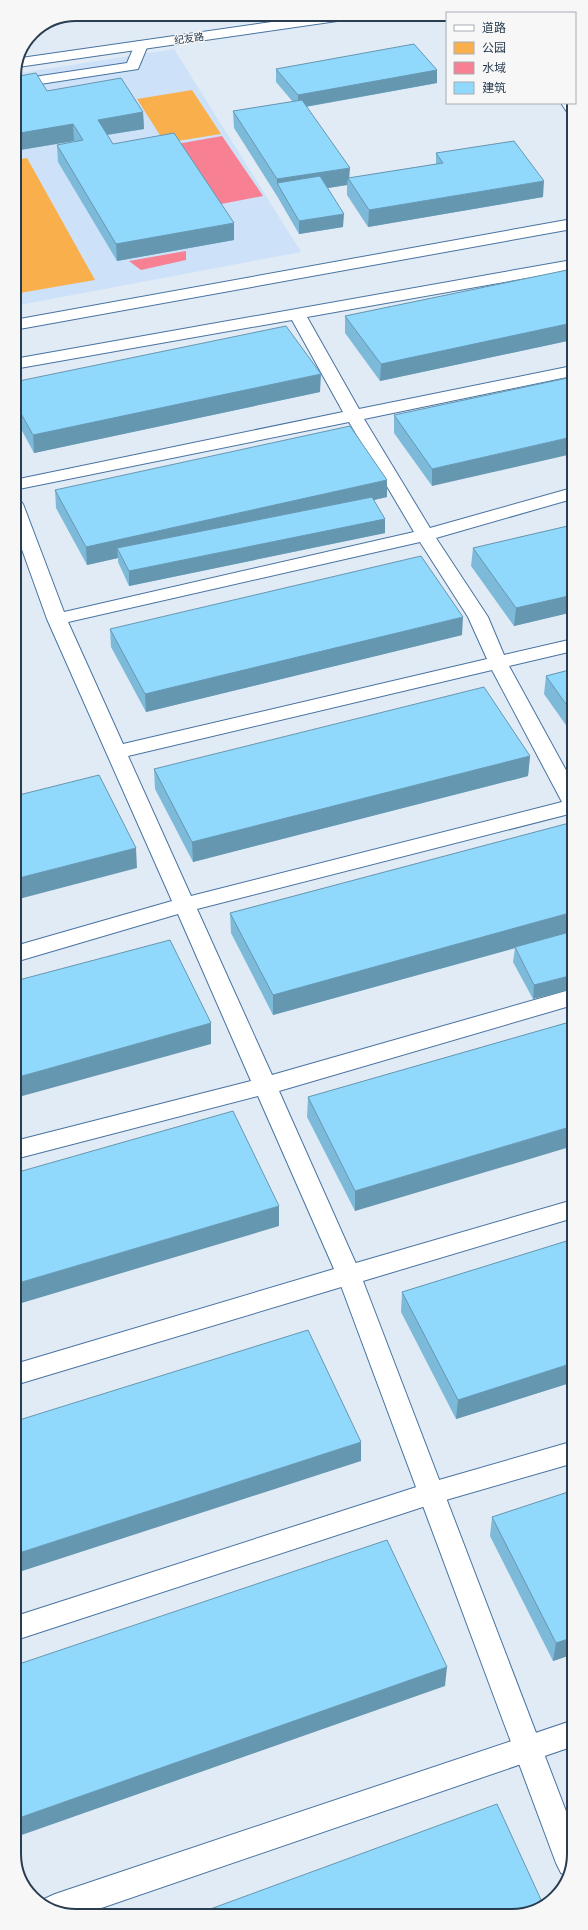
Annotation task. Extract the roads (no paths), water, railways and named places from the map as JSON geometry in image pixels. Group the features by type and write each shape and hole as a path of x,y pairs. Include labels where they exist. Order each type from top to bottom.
{"street":[{"name":"纪友路","path":"23,61 309,21"},
{"path":"21,83 133,66 142,45"},
{"path":"21,324 567,225"},
{"path":"21,363 567,266"},
{"path":"297,314 354,416 425,535 478,617 498,663 567,792"},
{"path":"21,484 567,372"},
{"path":"57,619 425,535 567,494"},
{"path":"21,523 57,619 349,1275 567,1851"},
{"path":"116,752 567,646"},
{"path":"21,952 184,906 567,808"},
{"path":"21,1148 264,1086 567,999"},
{"path":"21,1373 349,1275 567,1212"},
{"path":"21,1626 432,1493 567,1454"},
{"path":"61,1907 567,1735"}],"water":[{"path":"222,136 263,196 216,205 177,144"},
{"path":"186,251 186,260 141,270 129,261"}]}
